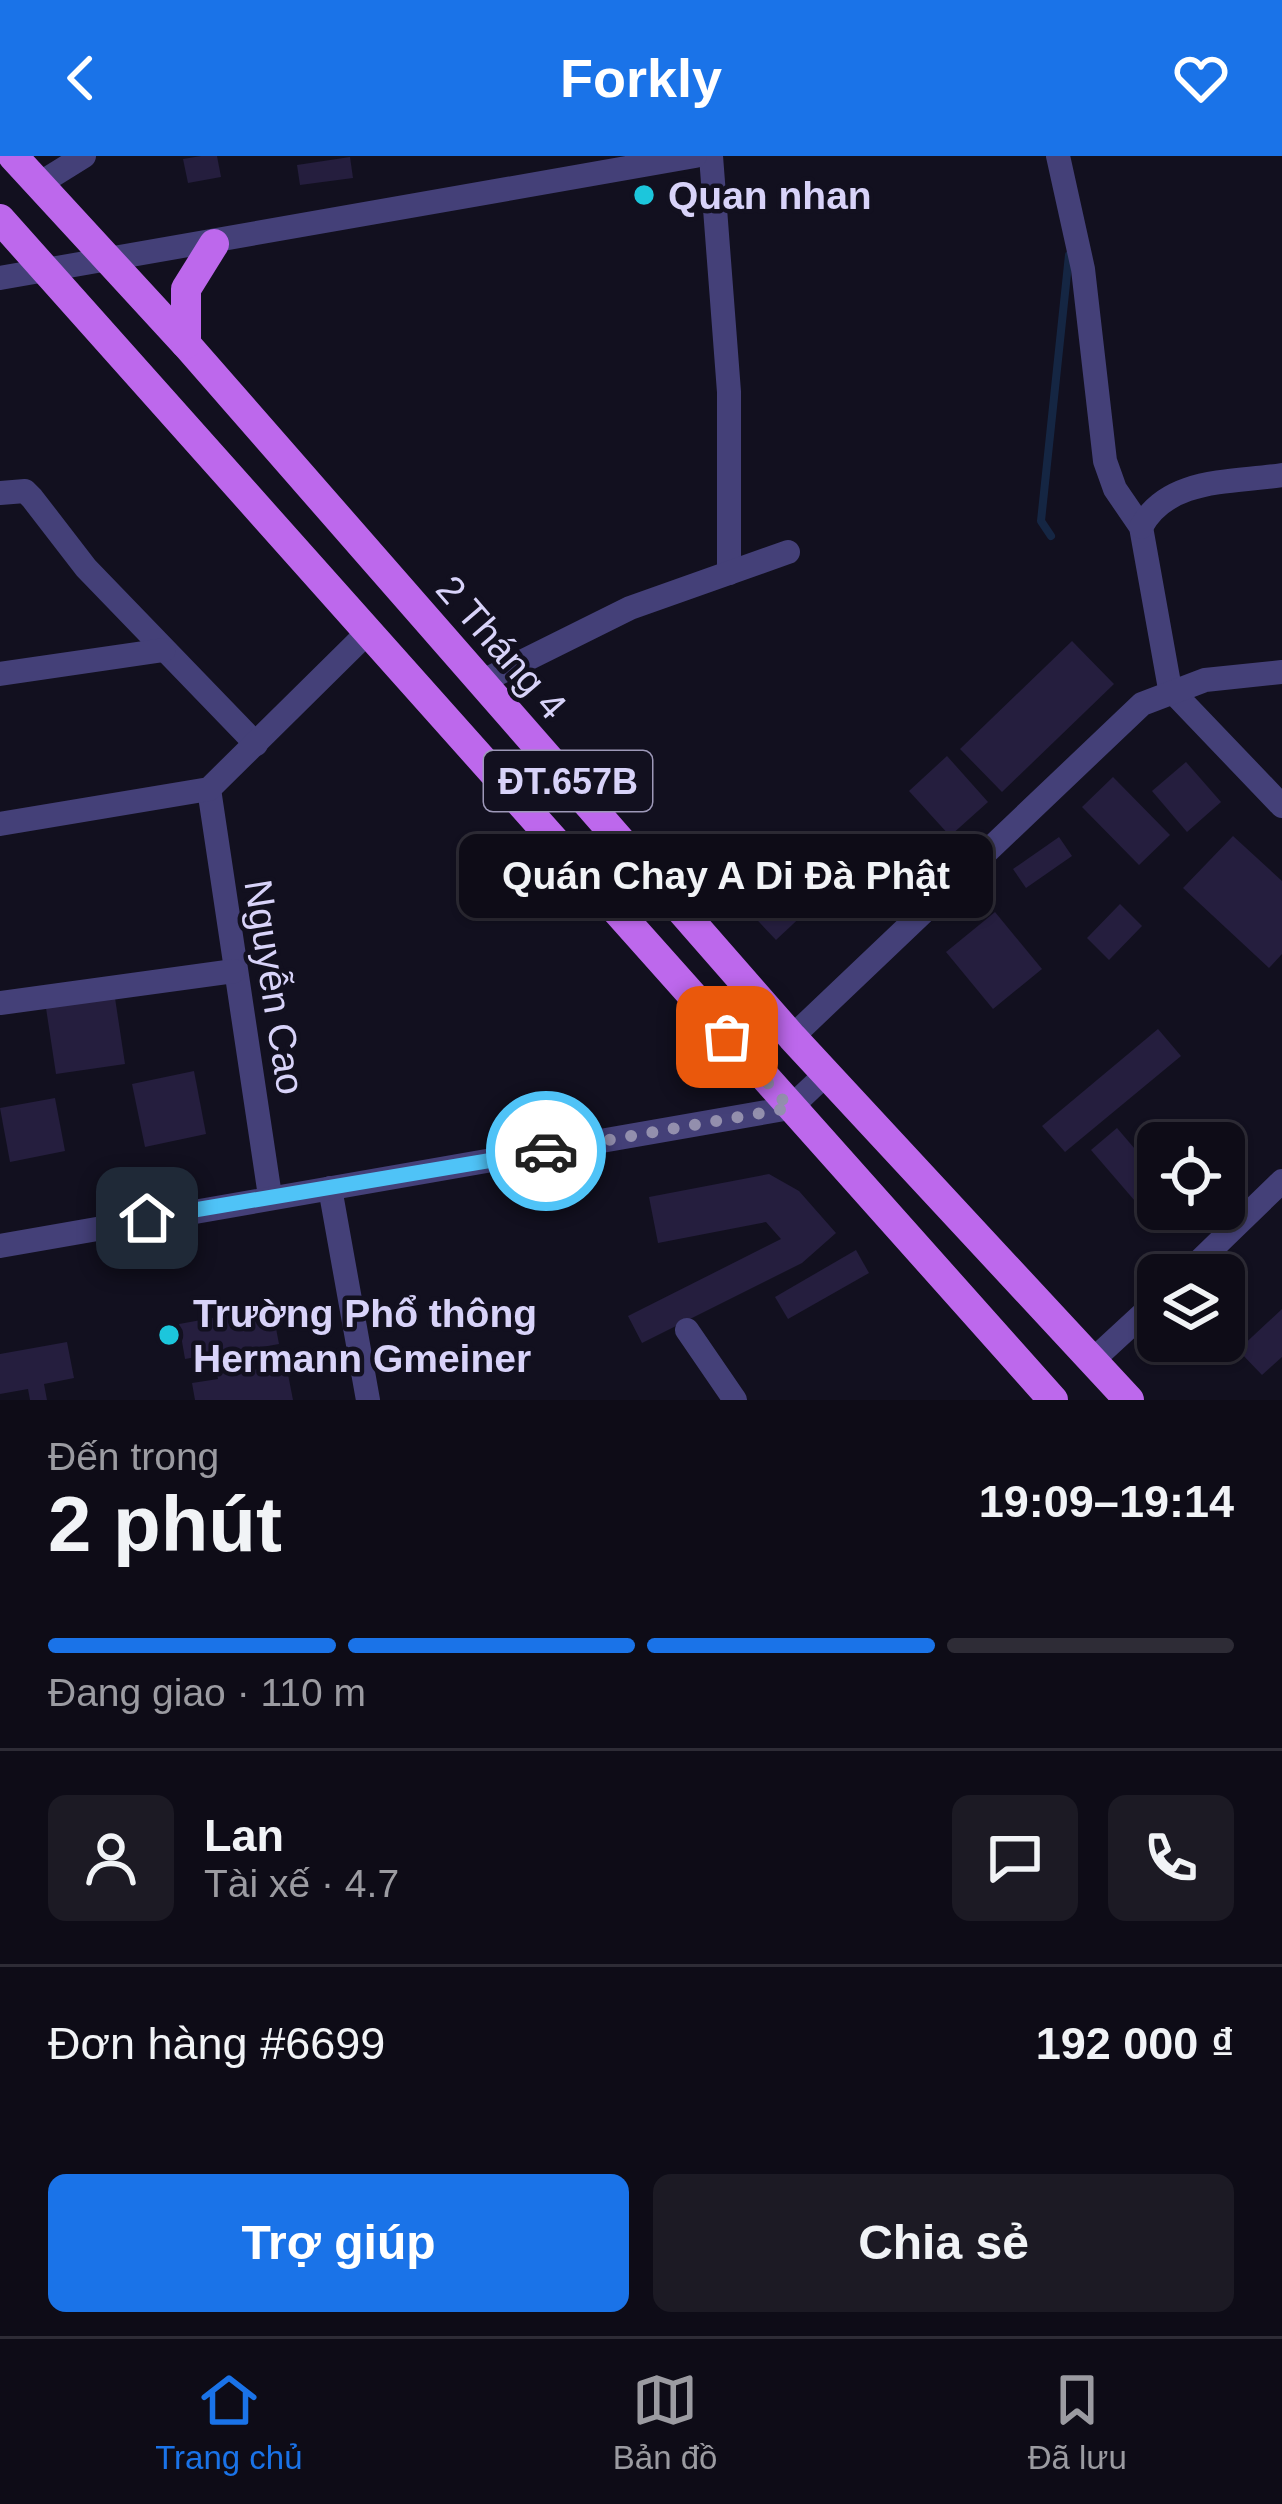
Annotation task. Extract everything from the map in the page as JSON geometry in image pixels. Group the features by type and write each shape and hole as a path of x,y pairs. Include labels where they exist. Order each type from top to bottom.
{"main road":[{"name":"2 Tháng 4","path":"13,156 186,344 792,1037 1129,1400"},
{"name":"ĐT.657B","path":"0,219 1053,1400"},
{"path":"186,344 186,290 214,244"}],"street":[{"path":"39,184 84,156"},
{"path":"0,278 695,156"},
{"path":"711,156 729,392 729,573"},
{"path":"1058,156 1084,269 1105,461 1114,489 1142,527 1170,689 1282,806"},
{"path":"1142,527 1153,506 1172,491 1282,475"},
{"path":"0,494 25,491 86,568 256,744"},
{"path":"481,682 571,633 788,552"},
{"path":"0,824 209,789 367,633"},
{"path":"0,674 164,650"},
{"path":"792,1037 1114,730 1170,689 1282,672"},
{"name":"Nguyễn Cao","path":"209,789 270,1196"},
{"path":"0,1003 234,971"},
{"path":"0,1246 790,1108 826,1074"},
{"path":"1207,1254 1282,1181"},
{"path":"330,1188 368,1400"},
{"path":"1093,1360 1137,1319"},
{"path":"688,1330 735,1400"}],"building":[{"path":"217,156 221,177 188,183 183,159"},
{"path":"350,157 353,178 300,185 297,165"},
{"path":"1072,641 1114,684 1002,792 960,749"},
{"path":"947,756 988,802 950,836 909,791"},
{"path":"1186,762 1221,802 1187,832 1152,791"},
{"path":"1113,777 1170,835 1139,865 1082,807"},
{"path":"1233,836 1282,881 1282,954 1269,968 1183,888"},
{"path":"1059,837 1072,856 1026,888 1013,869"},
{"path":"773,874 808,910 776,940 742,904"},
{"path":"1120,904 1142,926 1109,960 1087,938"},
{"path":"995,912 1042,969 993,1009 946,952"},
{"path":"115,998 125,1064 56,1074 46,1008"},
{"path":"1158,1029 1181,1056 1065,1152 1042,1126"},
{"path":"194,1071 206,1134 145,1147 132,1084"},
{"path":"55,1098 65,1151 10,1162 0,1108"},
{"path":"1117,1128 1137,1151 1137,1203 1091,1150"},
{"path":"769,1174 799,1191 836,1233 802,1263 642,1343 628,1316 781,1239 766,1222 658,1243 649,1197"},
{"path":"856,1250 869,1273 788,1319 775,1297"},
{"path":"272,1307 279,1344 228,1353 231,1374 286,1364 293,1400 195,1400 192,1383 218,1379 213,1354 185,1359 179,1324"},
{"path":"1282,1309 1282,1357 1262,1375 1245,1357 1245,1343"},
{"path":"67,1342 74,1378 44,1384 47,1400 30,1400 28,1389 0,1394 0,1354"}],"waterway":[{"path":"1051,536 1041,521 1069,255"}],"way so far":[{"path":"546,1151 790,1108 727,1037"}],"place":[{"name":"Quan nhan","path":"644,195"},
{"name":"Quán Chay A Di Đà Phật","path":"727,1037"},
{"name":"Trường Phổ thông Hermann Gmeiner","path":"169,1335"}],"route":[{"path":"147,1218 546,1151"}]}
